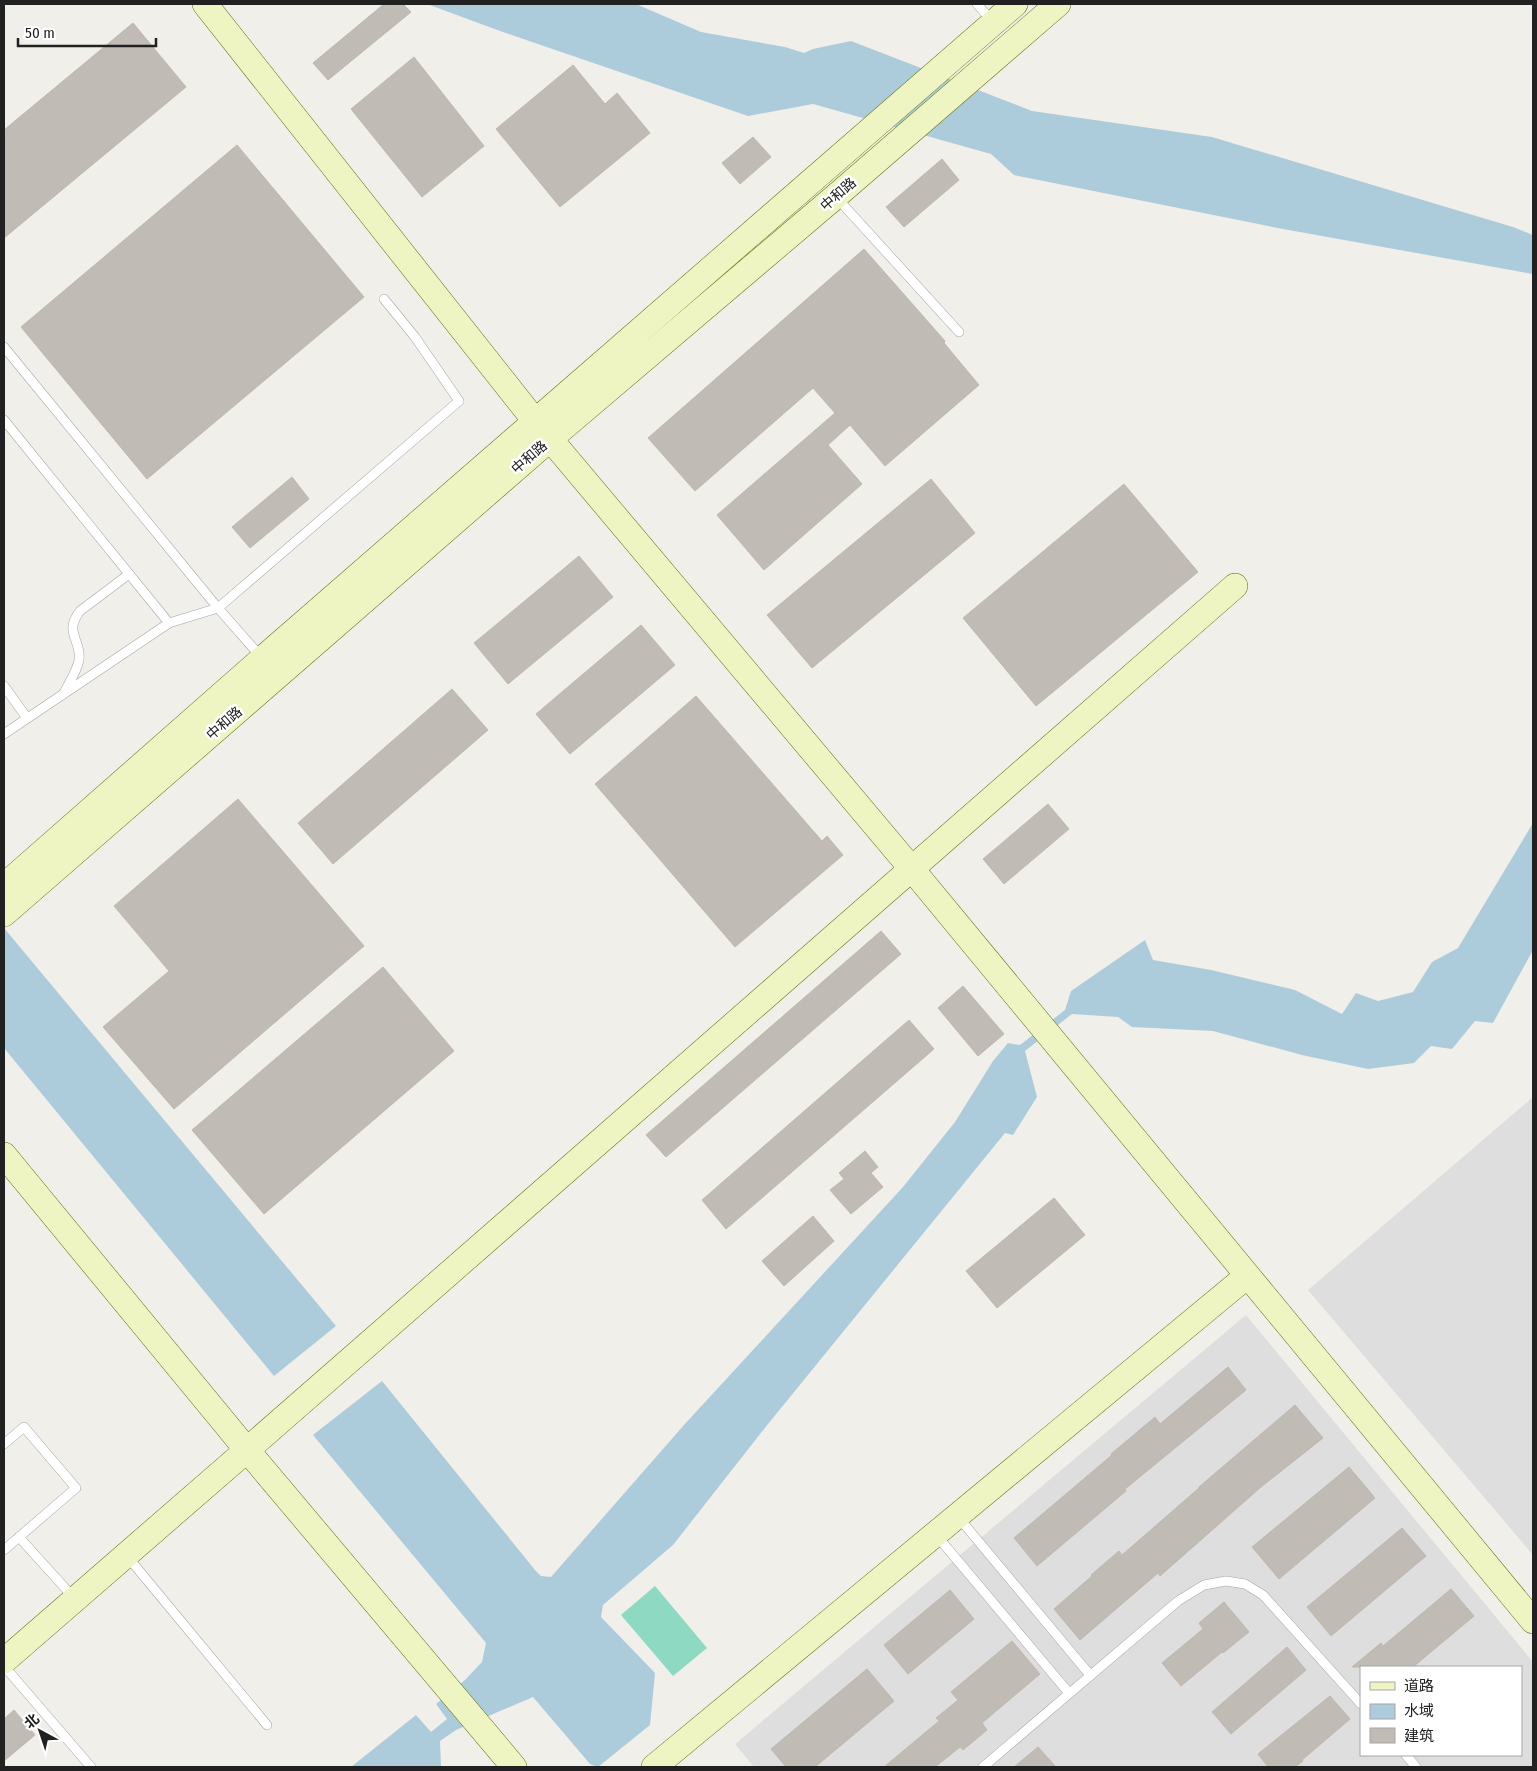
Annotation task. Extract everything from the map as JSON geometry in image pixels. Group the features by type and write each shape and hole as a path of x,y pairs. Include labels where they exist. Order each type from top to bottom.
{"street":[{"path":"205,4 543,430 911,868 1533,1621"},
{"name":"中和路","path":"4,914 1015,4"},
{"name":"中和路","path":"4,886 262,659 543,430 836,196 1058,4"},
{"path":"4,1661 1234,586"},
{"path":"4,1155 247,1450 514,1767"},
{"path":"654,1767 1247,1276"}],"lane":[{"path":"977,4 993,23"},
{"path":"836,196 959,332"},
{"path":"4,734 169,623 218,608 460,402 415,338 384,299"},
{"path":"4,347 262,659"},
{"path":"4,420 169,623"},
{"path":"64,694 79,663 79,653 72,629 74,619 80,612 129,574"},
{"path":"4,686 28,718"},
{"path":"4,1444 24,1427 76,1488 4,1550"},
{"path":"957,1516 1090,1674"},
{"path":"935,1534 1068,1693"},
{"path":"19,1537 75,1600"},
{"path":"126,1555 267,1725"},
{"path":"983,1767 1178,1601 1204,1585 1226,1581 1245,1584 1263,1595 1360,1703"},
{"path":"4,1666 90,1767"},
{"path":"1407,1756 1416,1767"}],"shaded area":[{"path":"1533,1097 1533,1555 1308,1290"},
{"path":"1246,1315 1533,1662 1533,1767 754,1767 735,1744"}],"green space":[{"path":"655,1586 707,1648 673,1676 621,1615"}],"water":[{"path":"427,4 636,4 701,32 785,47 804,53 813,49 851,41 1032,111 1212,137 1513,227 1533,235 1533,274 1283,229 1014,175 991,154 813,104 748,116"},
{"path":"1533,823 1533,950 1493,1023 1475,1021 1452,1049 1431,1046 1414,1063 1368,1069 1302,1055 1213,1031 1132,1027 1118,1017 1072,1014 1025,1051 1037,1097 1013,1135 1005,1133 768,1424 673,1545 603,1605 601,1617 655,1673 650,1725 598,1767 590,1764 533,1697 456,1730 440,1741 441,1767 351,1767 416,1715 431,1732 447,1719 436,1704 466,1679 482,1662 486,1643 313,1435 382,1381 535,1570 541,1576 551,1577 684,1425 903,1187 955,1122 993,1061 1008,1043 1020,1045 1065,1010 1071,991 1145,940 1153,960 1211,970 1295,990 1342,1014 1356,993 1378,1001 1413,992 1432,962 1458,948"},
{"path":"4,928 336,1326 274,1376 4,1048"}],"building":[{"path":"384,4 403,4 411,12 328,80 313,63"},
{"path":"133,23 186,87 4,238 4,130"},
{"path":"414,57 484,146 422,197 351,109"},
{"path":"573,65 605,104 617,93 650,133 560,207 496,129"},
{"path":"753,137 771,157 740,184 722,163"},
{"path":"237,145 364,297 147,479 21,327"},
{"path":"942,159 959,180 904,227 886,207"},
{"path":"864,249 945,341 944,343 979,385 885,466 850,425 828,445 862,484 764,570 717,515 835,413 813,388 695,491 648,438"},
{"path":"292,477 309,499 250,548 232,527"},
{"path":"931,479 975,533 812,668 767,615"},
{"path":"1124,484 1198,572 1036,706 963,618"},
{"path":"579,556 613,597 508,684 474,643"},
{"path":"641,625 675,665 570,754 536,714"},
{"path":"452,689 488,730 333,864 298,823"},
{"path":"696,696 822,841 827,836 843,855 735,947 595,784"},
{"path":"238,799 364,946 174,1109 103,1027 169,971 114,906"},
{"path":"1048,804 1069,829 1004,884 983,859"},
{"path":"881,931 901,954 666,1157 646,1135"},
{"path":"383,967 454,1051 264,1214 192,1130"},
{"path":"963,986 1004,1034 978,1056 938,1008"},
{"path":"909,1020 934,1049 726,1229 702,1200"},
{"path":"865,1151 878,1167 871,1173 883,1187 851,1214 830,1190 844,1179 839,1173"},
{"path":"1054,1198 1085,1235 997,1308 966,1271"},
{"path":"813,1216 834,1241 784,1286 762,1261"},
{"path":"1228,1367 1246,1390 1125,1489 1126,1491 1037,1566 1014,1538 1155,1417 1160,1424"},
{"path":"1295,1405 1323,1438 1261,1487 1160,1576 1158,1573 1080,1640 1054,1609 1119,1551 1122,1555"},
{"path":"1349,1467 1375,1498 1279,1579 1252,1547"},
{"path":"1402,1528 1426,1556 1331,1636 1307,1607"},
{"path":"1451,1589 1474,1616 1414,1666 1352,1667 1381,1643 1383,1646"},
{"path":"950,1590 974,1619 908,1674 884,1645"},
{"path":"1224,1602 1249,1632 1181,1686 1162,1663 1203,1629 1199,1623"},
{"path":"1012,1641 1040,1674 982,1723 987,1730 963,1750 960,1747 935,1767 884,1767 939,1721 936,1718 958,1700 951,1692"},
{"path":"1287,1647 1306,1670 1231,1734 1212,1712"},
{"path":"867,1669 894,1701 815,1767 786,1767 771,1749"},
{"path":"1330,1696 1350,1719 1295,1767 1268,1767 1258,1754"},
{"path":"14,1710 35,1735 4,1761 4,1719"},
{"path":"1038,1747 1056,1767 1014,1767"}]}
